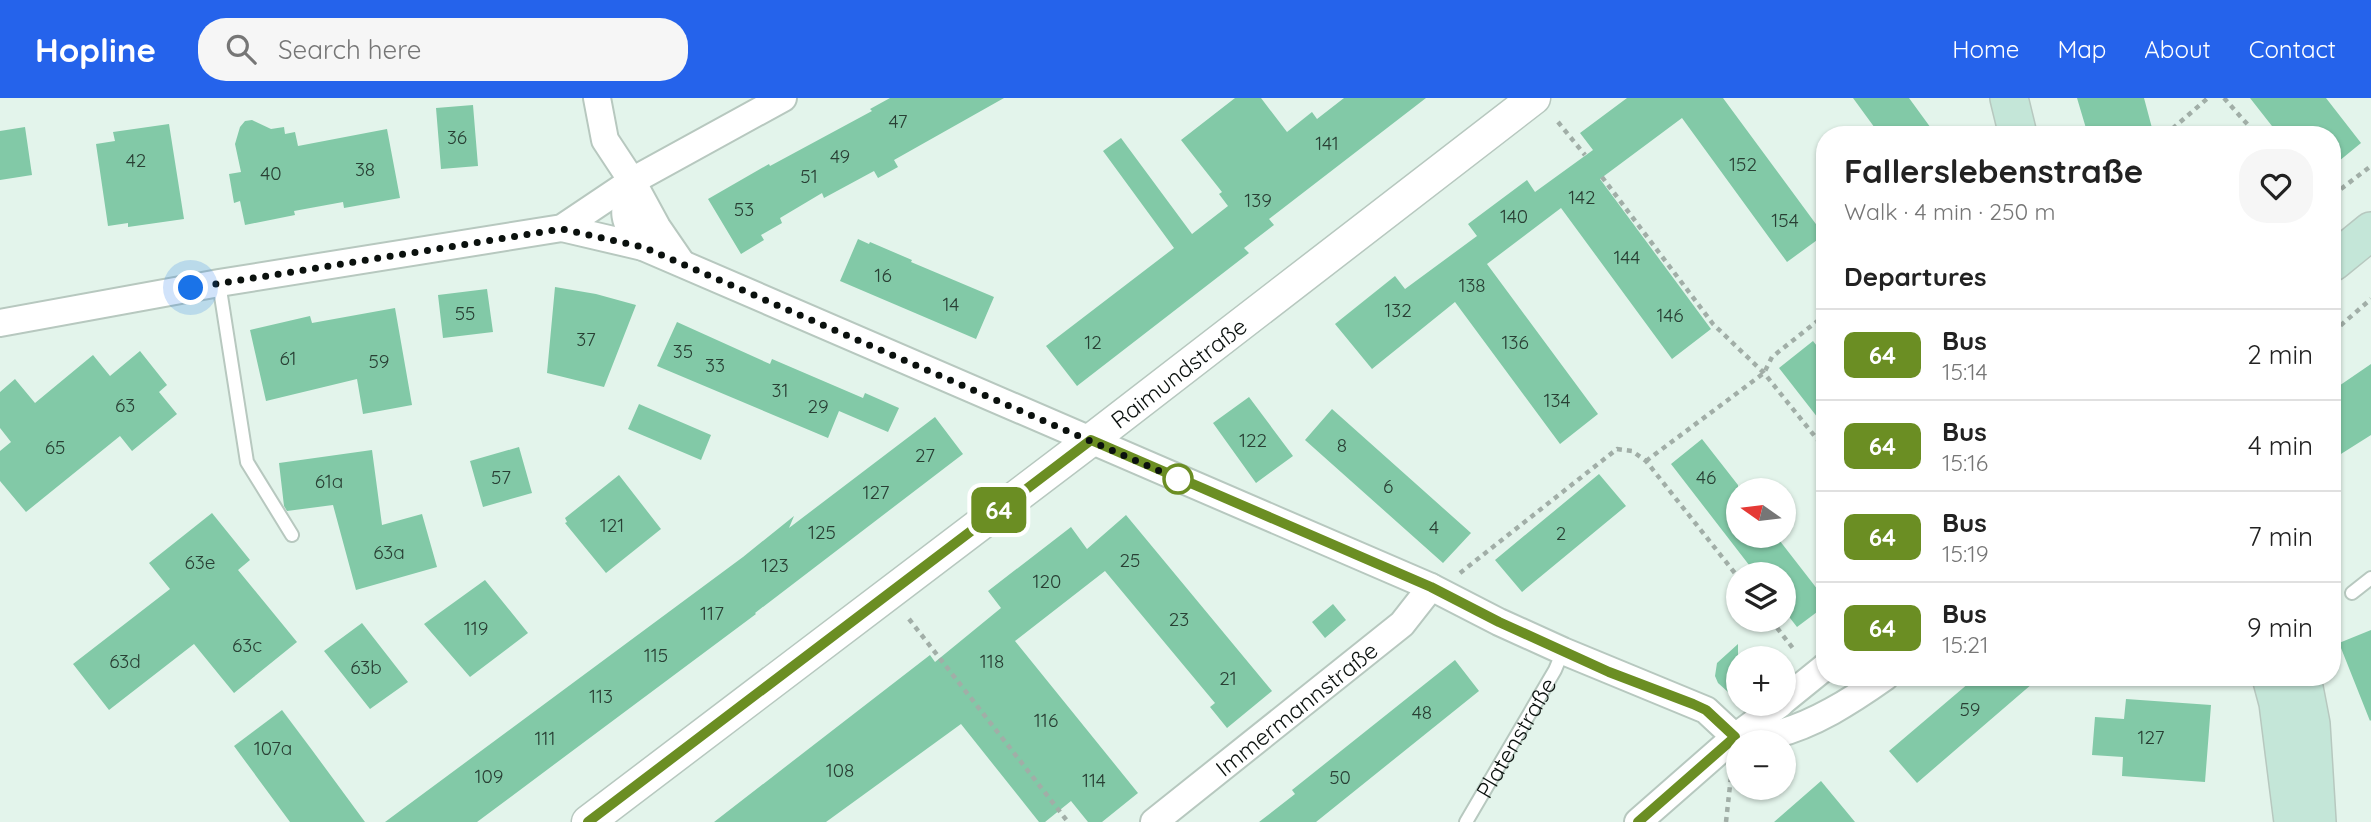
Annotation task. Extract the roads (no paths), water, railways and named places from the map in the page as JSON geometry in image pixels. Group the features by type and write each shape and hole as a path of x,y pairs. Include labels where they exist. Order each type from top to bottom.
{"main road":[{"path":"2009,98 2016,126"},
{"path":"2341,255 2371,231"},
{"path":"2273,686 2278,703 2292,822"},
{"path":"2304,686 2311,724 2317,822"}],"street":[{"path":"597,98 605,140 682,263"},
{"path":"562,229 632,181 783,98"},
{"name":"Raimundstraße","path":"589,822 1534,98"},
{"path":"632,181 624,208 629,229 643,247"},
{"path":"0,323 219,283 562,229 643,247 1435,589 1563,651 1706,710 1727,730"},
{"name":"Immermannstraße","path":"1154,822 1402,624 1435,589"},
{"path":"1796,691 1816,674"},
{"path":"1785,730 1819,717 1872,686"},
{"path":"1744,730 1763,716"},
{"path":"1638,822 1726,745"}],"lane":[{"path":"219,283 247,462 292,535"},
{"path":"2352,593 2371,578"},
{"name":"Platenstraße","path":"1466,822 1555,670 1563,651"}]}
